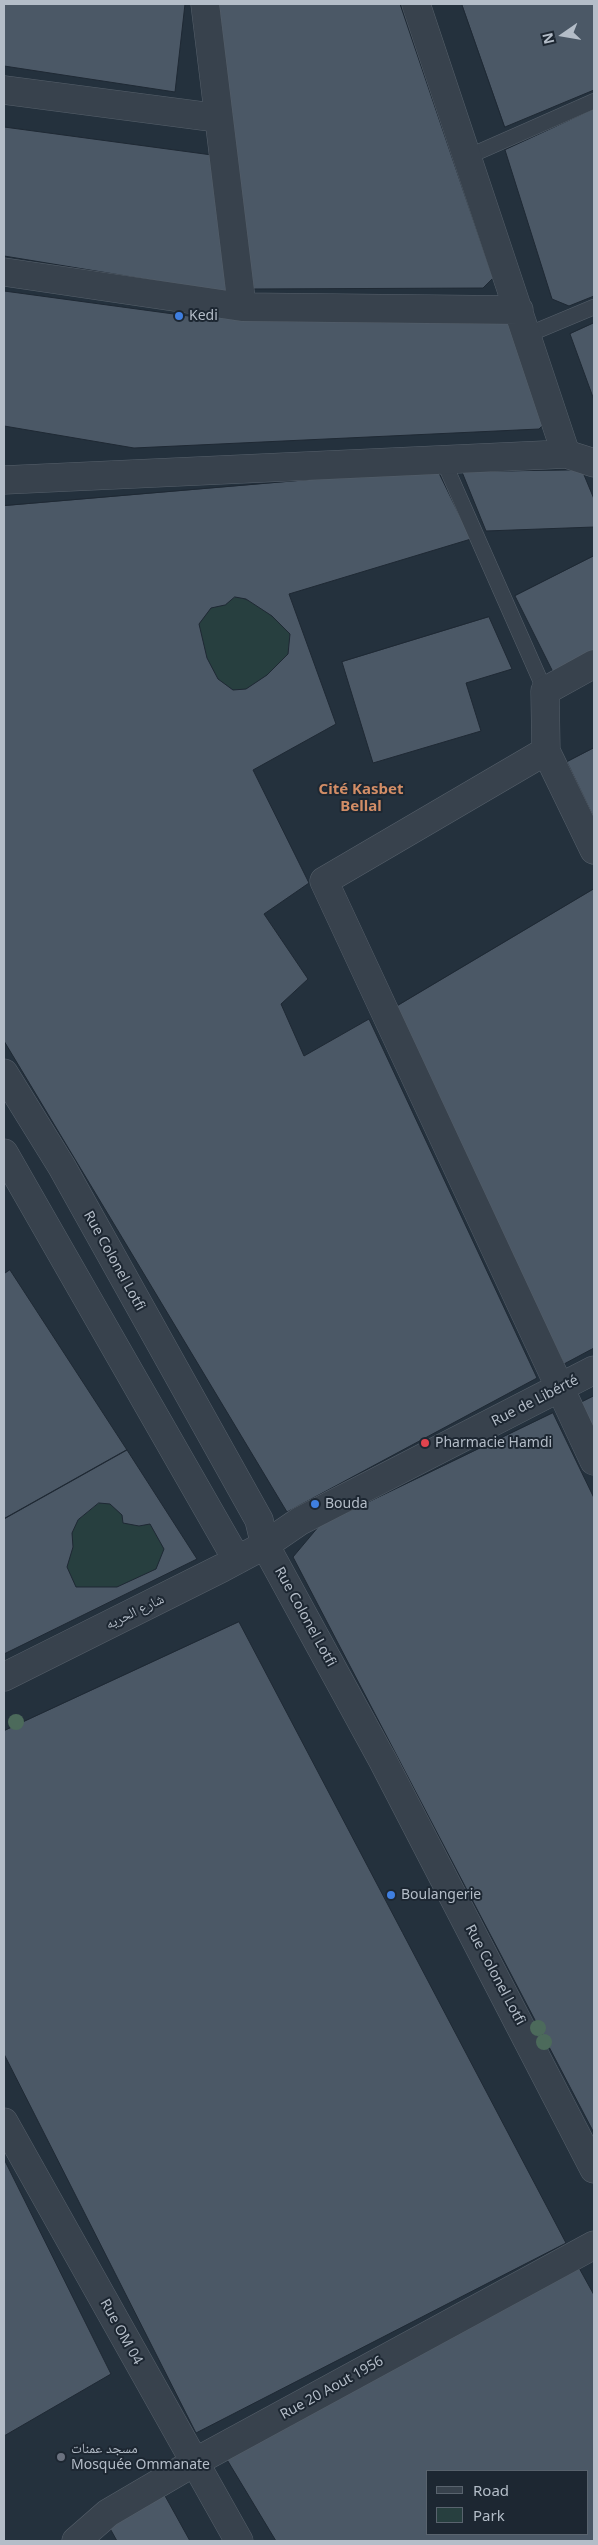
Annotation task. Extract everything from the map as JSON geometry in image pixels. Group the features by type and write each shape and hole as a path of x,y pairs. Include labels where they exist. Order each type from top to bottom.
{"street":[{"path":"205,4 242,307"},
{"path":"416,4 566,454"},
{"path":"4,90 218,118"},
{"path":"4,272 242,307 518,310"},
{"path":"4,480 566,454 594,464"},
{"path":"4,472 53,479"},
{"path":"594,664 545,691 546,751 594,850"},
{"path":"546,751 324,881 594,1461"},
{"name":"Rue Colonel Lotfi","path":"4,1073 62,1167 259,1520 265,1545 384,1761 594,2169"},
{"path":"4,1153 237,1560"},
{"path":"26,1190 62,1167"},
{"name":"Rue de Libérté","path":"265,1545 300,1521 594,1370"},
{"name":"شارع الحريه","path":"4,1677 265,1545"},
{"name":"Rue OM 04","path":"4,2122 239,2541"},
{"name":"Rue 20 Aout 1956","path":"76,2541 108,2513 195,2462 594,2245"}],"lane":[{"path":"467,157 594,101"},
{"path":"527,335 594,307"},
{"path":"444,460 545,691"}],"green space":[{"path":"235,597 258,606 290,634 288,654 267,675 246,689 233,690 218,679 207,658 199,624 211,608 225,605"},
{"path":"99,1503 110,1504 122,1515 124,1523 139,1526 150,1524 164,1549 156,1569 117,1587 76,1587 67,1567 73,1547 72,1532 78,1520"}],"building":[{"path":"4,4 185,4 175,92 4,66"},
{"path":"215,4 400,4 493,278 483,288 251,289"},
{"path":"462,4 594,4 594,90 505,127"},
{"path":"594,109 594,296 569,306 552,299 505,150"},
{"path":"4,127 212,155 230,293 4,256"},
{"path":"4,291 196,317 513,319 548,420 539,429 134,448 4,426"},
{"path":"594,323 594,400 570,334"},
{"path":"437,469 471,539 289,594 336,724 253,770 309,883 264,914 308,979 281,1004 304,1056 369,1019 537,1378 287,1512 4,1041 4,506","holes":["235,597 246,599 272,616 290,634 288,654 267,675 246,689 233,690 218,679 207,658 199,624 211,608 225,605"]},
{"path":"582,470 594,499 594,527 486,531 462,472"},
{"path":"594,556 594,653 554,674 515,596"},
{"path":"489,617 512,669 466,683 481,731 373,763 342,662"},
{"path":"594,748 594,818 567,762"},
{"path":"594,889 594,1348 564,1364 394,1008"},
{"path":"10,1270 127,1450 4,1519 4,1274"},
{"path":"594,1396 594,1438 578,1404"},
{"path":"553,1413 594,1498 594,2133 293,1557 319,1526"},
{"path":"127,1450 197,1559 4,1654 4,1519","holes":["99,1503 110,1504 122,1515 123,1523 139,1526 150,1524 164,1549 156,1569 117,1587 76,1587 67,1567 73,1547 72,1533 78,1520"]},
{"path":"239,1622 566,2243 196,2433 4,2054 4,1731"},
{"path":"4,2159 111,2374 4,2436"},
{"path":"578,2266 594,2295 594,2541 276,2541 226,2458"},
{"path":"164,2494 190,2541 117,2541 107,2523"}],"place":[{"name":"Kedi","path":"179,316"},
{"name":"Pharmacie Hamdi","path":"425,1443"},
{"name":"Bouda","path":"315,1504"},
{"name":"Boulangerie","path":"391,1895"},
{"name":"مسجد عمنات Mosquée Ommanate","path":"61,2457"}],"district":[{"name":"Cité Kasbet Bellal","path":"361,798"}]}
